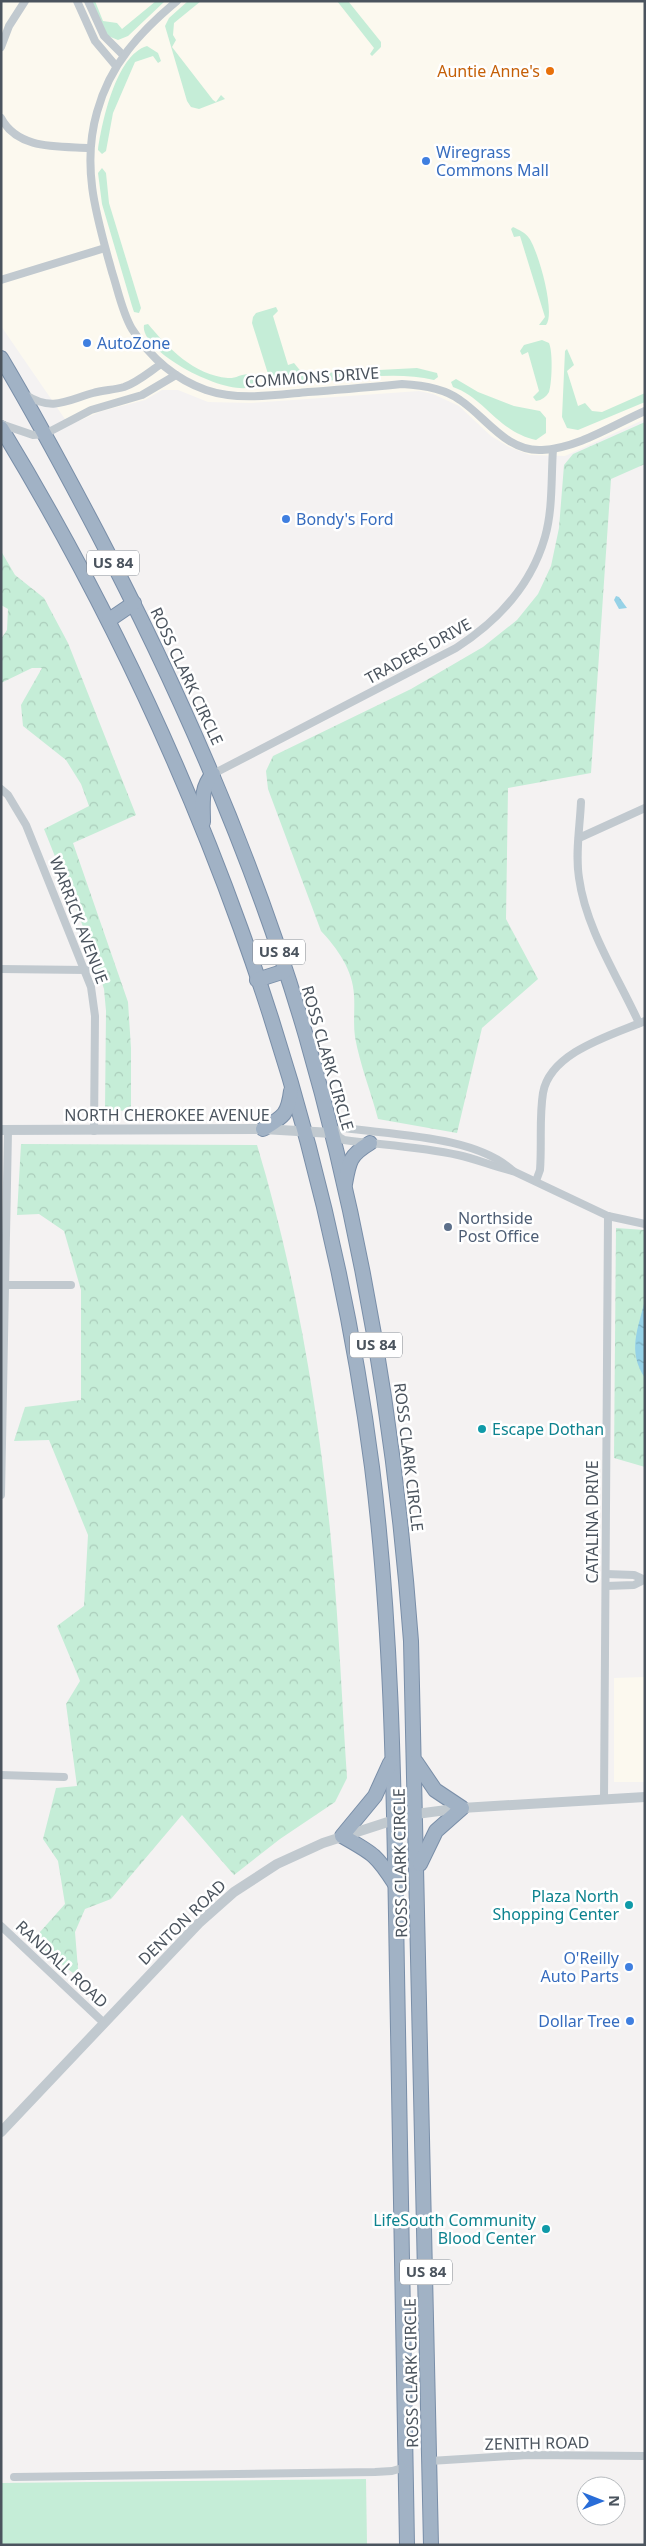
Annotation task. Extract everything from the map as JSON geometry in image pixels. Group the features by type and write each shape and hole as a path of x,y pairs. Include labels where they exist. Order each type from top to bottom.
{"highway":[{"name":"ROSS CLARK CIRCLE","path":"1,358 45,434 134,603 168,671 213,774 285,971 332,1133 372,1323 390,1430 407,1585 414,1694 431,2545"},
{"name":"ROSS CLARK CIRCLE","path":"1,426 55,517 109,620 140,683 204,833 257,980 291,1082 305,1131 340,1282 367,1434 384,1586 390,1681 408,2545"},
{"path":"109,620 134,603"},
{"path":"204,833 203,790 206,781 213,774"},
{"path":"257,980 285,971"},
{"path":"263,1129 289,1110 291,1082"},
{"path":"344,1192 348,1166 354,1153 370,1143"},
{"path":"367,1434 390,1430"},
{"path":"384,1586 407,1585"},
{"path":"390,1681 404,1693 414,1694"},
{"path":"392,1758 375,1796 342,1836 371,1852 379,1859 395,1885"},
{"path":"416,1761 435,1790 462,1808 436,1831 428,1844 418,1869"},
{"path":"399,2100 411,2108 423,2110"},
{"path":"403,2304 427,2304"},
{"path":"406,2466 430,2461"}],"street":[{"path":"1,47 9,26 25,1"},
{"path":"77,1 95,41 116,66"},
{"path":"88,1 104,36 123,55"},
{"name":"COMMONS DRIVE","path":"177,1 145,28 116,66 96,113 90,148 92,198 122,304 130,326 160,364 206,390 240,396 402,384 428,387 459,399 491,428 517,444 540,450 571,444 645,411"},
{"path":"1,118 11,133 21,139 33,143 90,148"},
{"path":"1,280 105,248"},
{"path":"22,393 34,400 47,403 74,402 92,393 124,387 139,380 160,364"},
{"path":"1,426 27,434 45,434 86,412 142,396 176,374"},
{"name":"TRADERS DRIVE","path":"213,774 456,648 481,632 501,613 520,590 535,564 545,535 553,449"},
{"name":"WARRICK AVENUE","path":"1,789 8,795 26,825 86,970 94,1002 95,1016 94,1131"},
{"path":"536,1181 541,1155 543,1093 550,1075 560,1063 575,1052 642,1022 584,900 578,876 581,802"},
{"path":"579,838 645,808"},
{"path":"1,969 86,970"},
{"name":"NORTH CHEROKEE AVENUE","path":"332,1133 344,1128 463,1145 501,1159 513,1171"},
{"name":"NORTH CHEROKEE AVENUE","path":"5,1131 263,1129 332,1133 344,1140 460,1155 497,1168 513,1171 608,1216 645,1224"},
{"path":"1,1495 5,1285 5,1131"},
{"name":"CATALINA DRIVE","path":"604,1799 608,1216"},
{"path":"5,1285 71,1285"},
{"path":"606,1574 634,1575 644,1580"},
{"path":"606,1586 634,1585 644,1580"},
{"path":"1,1775 64,1776"},
{"name":"DENTON ROAD","path":"1,2132 182,1939 234,1892 278,1864 342,1836 416,1814 462,1808 645,1797"},
{"name":"RANDALL ROAD","path":"1,1926 104,2023"},
{"name":"ZENITH ROAD","path":"430,2461 528,2455 645,2456"},
{"path":"14,2477 392,2472 406,2466"}],"shaded area":[{"path":"1,1 645,1 645,419 565,456 530,455 509,447 491,436 459,406 433,394 419,391 251,403 208,402 178,390 162,390 145,400 102,411 69,425 1,326"},
{"path":"645,1677 645,1782 614,1782 614,1678"}],"green space":[{"path":"91,1 95,1 103,21 117,23 122,29 156,1 165,1 128,36 118,40 108,36"},
{"path":"188,1 201,1 174,23 173,35 176,40 172,47 213,100 216,102 221,95 225,99 199,109 191,107 187,101 165,26 169,18"},
{"path":"337,1 348,1 381,42 381,47 372,56 370,54 374,48"},
{"path":"147,46 158,53 161,61 158,63 153,56 135,62 113,113 106,151 102,154 98,150 112,91 127,62 136,52"},
{"path":"102,168 106,173 109,203 141,308 139,313 134,312 102,204 98,173"},
{"path":"513,227 522,231 527,236 537,255 545,282 549,308 549,318 546,325 539,325 545,317 520,236 514,237 511,229"},
{"path":"276,307 278,311 273,316 288,365 294,363 303,374 417,368 437,373 438,377 434,380 416,377 377,376 279,386 269,377 252,323 256,313"},
{"path":"148,324 173,351 193,366 204,372 228,378 251,374 254,378 254,386 242,388 226,386 207,380 170,360 146,336 144,325"},
{"path":"542,340 549,343 550,347 552,360 551,382 548,394 536,401 533,397 539,391 528,352 522,355 520,351 524,345"},
{"path":"567,349 574,365 567,371 578,406 585,403 592,411 602,412 645,393 645,402 578,430 567,428 562,417 565,351"},
{"path":"456,379 478,392 514,406 540,411 546,418 546,433 536,440 523,436 511,429 474,399 453,387 451,382"},
{"path":"645,422 645,464 611,479 591,773 508,788 506,919 538,979 482,1028 457,1133 378,1119 355,1037 354,995 351,977 338,952 321,931 268,789 266,771 273,756 411,689 483,647 517,620 538,594 551,566 559,528 564,465 573,454"},
{"path":"1,551 15,575 44,598 68,643 136,815 73,843 128,1002 131,1048 131,1111 105,1110 106,1011 104,989 84,929 44,829 89,806 81,784 66,760 23,726 21,705 42,668 32,668 1,683 1,639 7,630 8,609 1,605"},
{"path":"21,1144 257,1145 283,1244 305,1346 327,1500 339,1636 347,1778 335,1802 280,1839 234,1875 182,1815 111,1899 85,1909 75,1932 78,1969 73,1973 32,1941 65,1904 58,1861 43,1839 56,1788 77,1786 66,1704 80,1681 57,1626 84,1606 88,1535 49,1440 14,1441 25,1407 81,1400 81,1290 64,1231 39,1214 17,1215"},
{"path":"616,1228 645,1230 645,1467 614,1458"},
{"path":"366,2479 367,2545 1,2545 1,2483"}],"water":[{"path":"616,596 619,597 627,608 619,609 614,600"},
{"path":"645,1300 645,1378 636,1358 635,1349 637,1330"}],"place":[{"name":"Auntie Anne's","path":"550,71"},
{"name":"Wiregrass Commons Mall","path":"426,161"},
{"name":"AutoZone","path":"87,343"},
{"name":"Bondy's Ford","path":"286,519"},
{"name":"Northside Post Office","path":"448,1227"},
{"name":"Escape Dothan","path":"482,1429"},
{"name":"Plaza North Shopping Center","path":"629,1905"},
{"name":"O'Reilly Auto Parts","path":"629,1967"},
{"name":"Dollar Tree","path":"630,2021"},
{"name":"LifeSouth Community Blood Center","path":"546,2229"}]}
